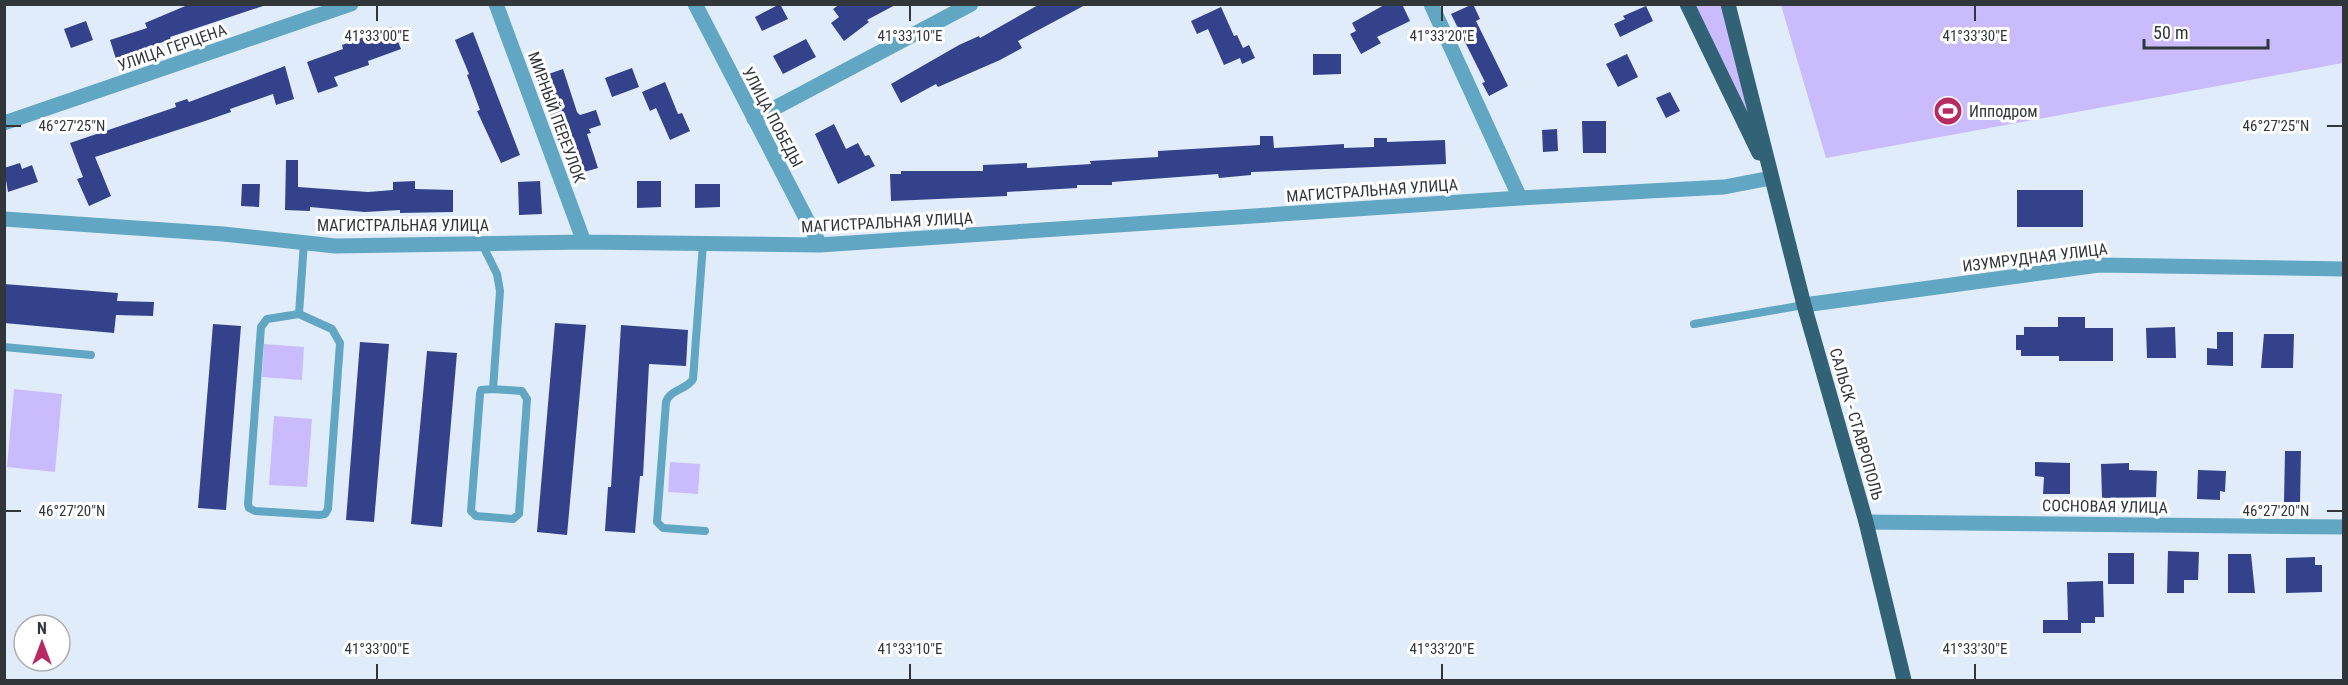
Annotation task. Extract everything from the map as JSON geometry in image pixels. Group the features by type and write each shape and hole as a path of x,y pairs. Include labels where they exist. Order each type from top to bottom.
{"main road":[{"path":"1687,4 1771,178"},
{"path":"1728,4 1771,178"},
{"name":"САЛЬСК - СТАВРОПОЛЬ","path":"1771,178 1804,305 1866,522 1904,681"}],"street":[{"name":"УЛИЦА ГЕРЦЕНА","path":"4,123 351,4"},
{"name":"МИРНЫЙ ПЕРЕУЛОК","path":"496,4 584,242"},
{"name":"УЛИЦА ПОБЕДЫ","path":"695,4 820,245"},
{"path":"754,119 971,4"},
{"path":"1431,4 1520,198"},
{"name":"МАГИСТРАЛЬНАЯ УЛИЦА","path":"4,219 335,246 584,242 820,245 1520,198 1724,187 1771,178"},
{"name":"ИЗУМРУДНАЯ УЛИЦА","path":"1804,305 2099,265 2343,268"},
{"name":"СОСНОВАЯ УЛИЦА","path":"1866,522 2343,527"}],"lane":[{"path":"299,314 304,242"},
{"path":"482,244 497,274 500,291 493,389"},
{"path":"703,244 693,379 688,385 672,393 666,402 657,522 663,528 705,531"},
{"path":"1694,324 1804,305"},
{"path":"299,314 332,329 340,343 328,509 325,514 319,515 255,511 249,508 248,504 261,327 267,319 299,314"},
{"path":"4,347 91,355"},
{"path":"493,389 522,391 527,399 519,513 513,519 476,516 471,511 480,394 481,390 493,389"}],"shaded area":[{"path":"1686,5 1727,5 1771,178"},
{"name":"Ипподром","path":"1781,5 2343,5 2343,63 1826,158"},
{"path":"264,344 304,347 302,380 262,377"},
{"path":"14,389 62,394 55,472 7,467"},
{"path":"274,416 312,419 307,487 269,485"},
{"path":"670,462 700,464 698,494 668,492"}],"building":[{"path":"190,4 263,6 170,37 171,39 116,59 110,40 147,28 145,23"},
{"path":"780,4 788,19 762,31 755,17"},
{"path":"840,4 897,4 867,20 869,22 844,41 831,23 839,17 833,9"},
{"path":"1040,4 1087,4 1018,41 1022,48 1000,60 938,87 936,84 901,103 891,84 959,45 979,36 980,38"},
{"path":"1386,4 1402,4 1410,21 1377,37 1381,43 1361,54 1350,34 1356,31 1352,23"},
{"path":"1473,4 1480,19 1476,21 1508,86 1489,96 1482,83 1485,82 1451,14"},
{"path":"1646,6 1653,21 1620,37 1614,24 1625,19 1623,16"},
{"path":"1221,7 1234,36 1237,35 1243,48 1249,45 1255,58 1242,64 1240,58 1224,65 1208,29 1197,34 1191,21"},
{"path":"86,21 93,40 71,48 64,29"},
{"path":"392,27 401,49 368,61 369,65 334,77 338,86 318,93 307,62 343,49 342,45"},
{"path":"473,32 520,155 501,163 477,111 480,110 467,75 469,74 455,40"},
{"path":"806,39 816,57 783,74 773,56"},
{"path":"1313,54 1341,54 1341,74 1313,75"},
{"path":"1627,54 1638,77 1618,87 1606,64"},
{"path":"285,66 294,99 276,105 273,94 230,109 231,112 95,157 111,196 89,206 77,179 83,177 70,143 176,107 175,103 187,99 189,102"},
{"path":"632,68 639,87 612,97 605,78"},
{"path":"563,69 577,112 580,115 596,110 601,125 589,129 591,133 587,134 598,168 570,176 537,78"},
{"path":"665,82 678,114 682,113 690,131 670,140 656,108 650,111 642,92"},
{"path":"1670,92 1680,111 1666,118 1656,98"},
{"path":"1582,121 1606,121 1606,153 1583,153"},
{"path":"834,124 846,149 858,143 865,156 869,155 875,166 838,184 815,134"},
{"path":"1557,129 1558,151 1543,152 1542,130"},
{"path":"1260,136 1273,136 1274,148 1344,144 1344,148 1374,147 1374,138 1387,138 1387,142 1445,140 1446,164 1251,172 1251,175 1219,178 1218,174 1112,182 1112,185 1077,185 1077,188 1007,192 1007,196 891,201 890,174 901,174 901,171 983,171 983,165 1027,163 1027,168 1091,164 1090,161 1158,157 1158,151 1260,145"},
{"path":"286,160 298,160 298,187 368,192 393,190 393,182 415,181 415,189 453,190 453,212 400,213 400,210 365,212 310,207 310,211 285,210"},
{"path":"20,163 22,169 32,165 38,182 8,192 4,168"},
{"path":"540,181 542,214 519,215 518,182"},
{"path":"637,181 661,181 661,207 637,208"},
{"path":"242,184 260,184 259,207 241,206"},
{"path":"695,184 720,184 720,207 695,208"},
{"path":"2017,190 2083,190 2083,227 2017,227"},
{"path":"4,284 118,293 117,301 154,302 153,316 116,315 114,333 4,323"},
{"path":"2058,317 2085,317 2085,328 2113,328 2113,361 2059,361 2059,356 2021,356 2021,350 2016,350 2016,335 2024,335 2024,327 2058,327"},
{"path":"555,323 586,325 567,535 537,532"},
{"path":"213,324 241,326 226,510 198,508"},
{"path":"621,325 688,330 686,366 649,364 643,476 640,476 635,533 605,531 608,487 611,487"},
{"path":"2175,327 2176,358 2147,358 2146,328"},
{"path":"2217,332 2233,332 2233,366 2207,365 2207,348 2217,349"},
{"path":"2264,334 2294,334 2293,368 2261,368"},
{"path":"360,342 389,344 374,522 346,520"},
{"path":"427,351 457,353 442,527 411,524"},
{"path":"2285,451 2301,451 2300,502 2284,502"},
{"path":"2035,462 2070,463 2070,494 2043,494 2044,477 2035,476"},
{"path":"2129,463 2129,470 2157,471 2156,497 2102,498 2101,464"},
{"path":"2198,470 2226,471 2225,492 2220,491 2220,500 2197,499"},
{"path":"2168,551 2199,552 2198,580 2184,580 2184,593 2167,593"},
{"path":"2108,553 2134,553 2134,584 2108,584"},
{"path":"2228,554 2251,554 2255,593 2228,593"},
{"path":"2315,557 2315,565 2322,565 2322,592 2286,593 2286,558"},
{"path":"2103,581 2104,617 2095,617 2095,623 2081,623 2081,633 2043,633 2043,620 2068,620 2067,582"}],"place":[{"name":"Ипподром","path":"1948,111"}]}
